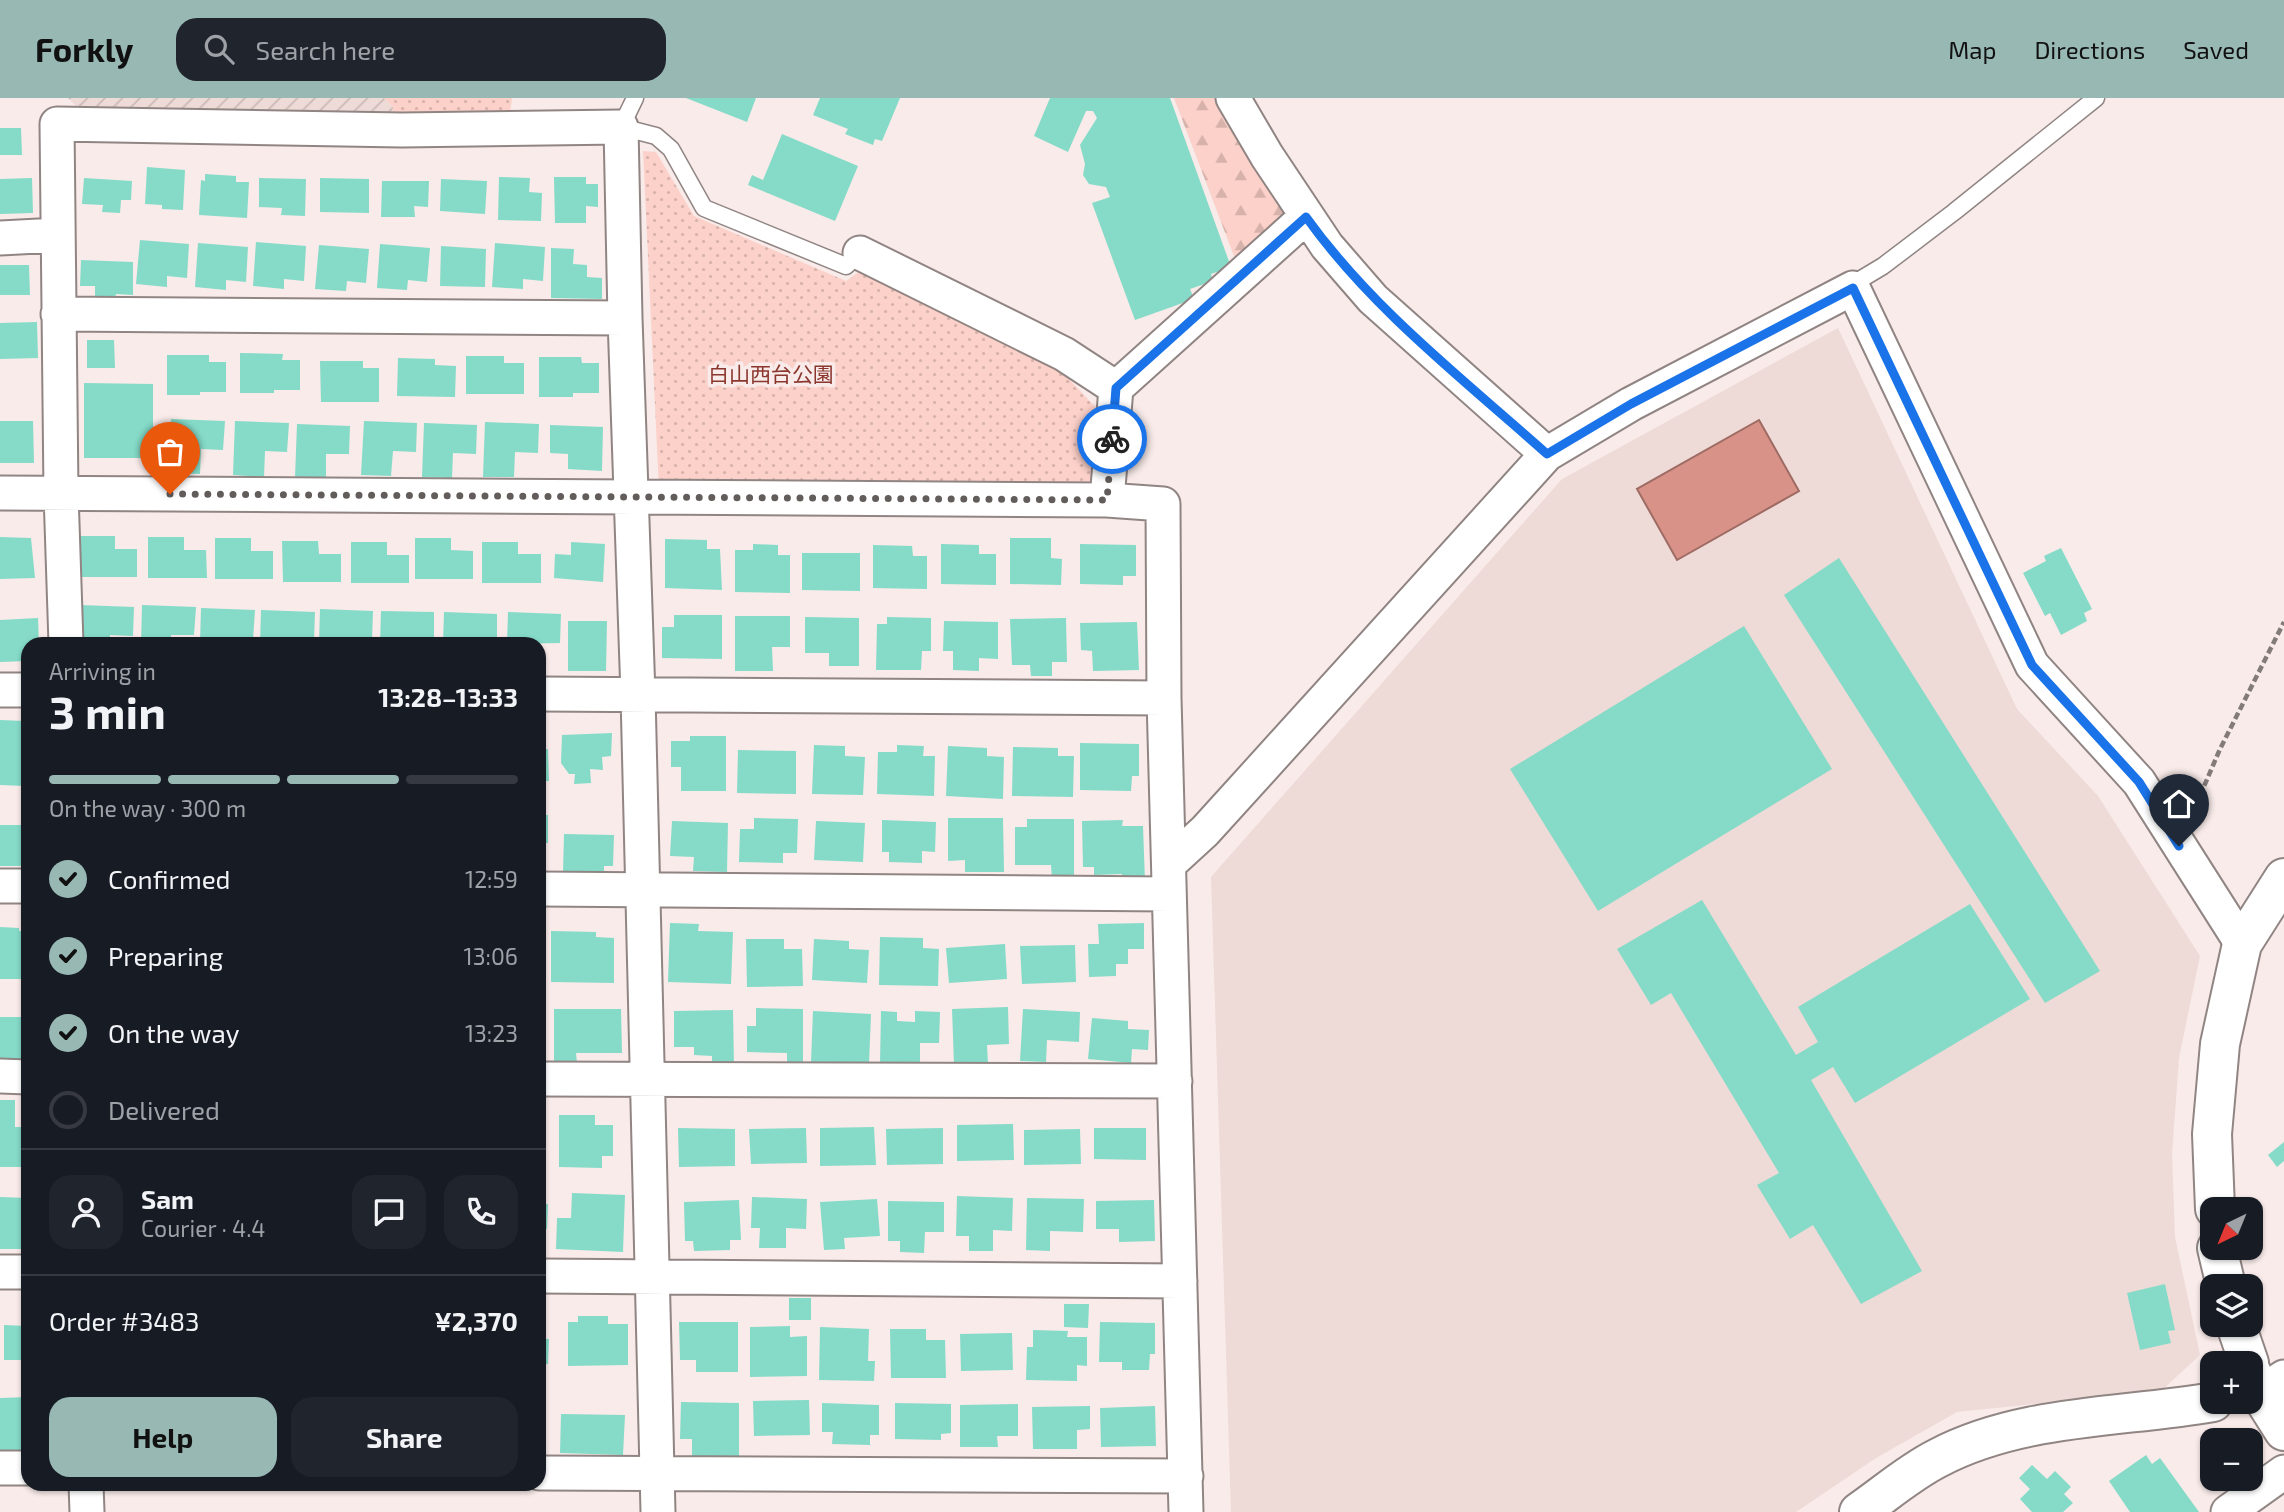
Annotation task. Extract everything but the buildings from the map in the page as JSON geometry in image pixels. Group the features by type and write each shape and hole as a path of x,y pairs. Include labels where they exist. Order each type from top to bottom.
{"street":[{"path":"1233,98 1306,217 1373,299 1547,454"},
{"path":"66,637 61,493 57,124 402,130 628,112 625,318 633,498 657,1512"},
{"path":"1107,500 1116,388 1306,217"},
{"path":"0,238 58,235"},
{"path":"860,253 1064,354 1116,388"},
{"path":"1170,879 1205,831 1547,454 1631,404 1853,288 2032,665 2139,782 2242,944"},
{"path":"58,314 625,318"},
{"path":"0,493 1107,500 1163,504 1164,698 1186,1512"},
{"path":"0,690 21,690"},
{"path":"546,694 1164,698"},
{"path":"2215,1197 2212,1134 2220,1044 2242,944 2284,878"},
{"path":"546,889 642,890 1170,879"},
{"path":"0,886 21,886"},
{"path":"0,1076 21,1077"},
{"path":"546,1079 1175,1081"},
{"path":"0,1272 21,1272"},
{"path":"546,1276 1180,1280"},
{"path":"2263,1388 2284,1431"},
{"path":"1859,1512 1937,1458 1982,1439 2043,1424 2200,1404"},
{"path":"0,1468 21,1468"},
{"path":"2228,1512 2284,1472"},
{"path":"546,1473 1186,1476"},
{"path":"86,1491 87,1512"}],"lane":[{"path":"1853,288 1954,212 2096,98"},
{"path":"628,112 671,149 704,208 846,266 860,253"}],"path":[{"path":"2179,846 2220,749 2284,622"}],"shaded area":[{"path":"68,98 384,98 393,107 392,119 79,109"},
{"path":"1838,328 2017,709 2098,796 2200,956 2179,1058 2172,1154 2175,1237 2200,1355 2161,1391 1957,1412 1876,1458 1796,1512 1231,1512 1211,877 1562,479"},
{"path":"1759,420 1799,491 1677,560 1637,489"}],"green space":[{"path":"384,98 512,98 510,114 392,119 393,107"},
{"path":"1174,98 1228,98 1293,210 1237,264"},
{"name":"白山西台公園","path":"643,151 656,152 694,216 846,281 862,270 1052,361 1100,412 1095,493 659,490"}],"way so far":[{"path":"170,494 1107,500 1112,439"}],"route":[{"path":"1112,439 1116,388 1306,217 1373,299 1547,454 1631,404 1853,288 2032,665 2139,782 2179,846"}]}
